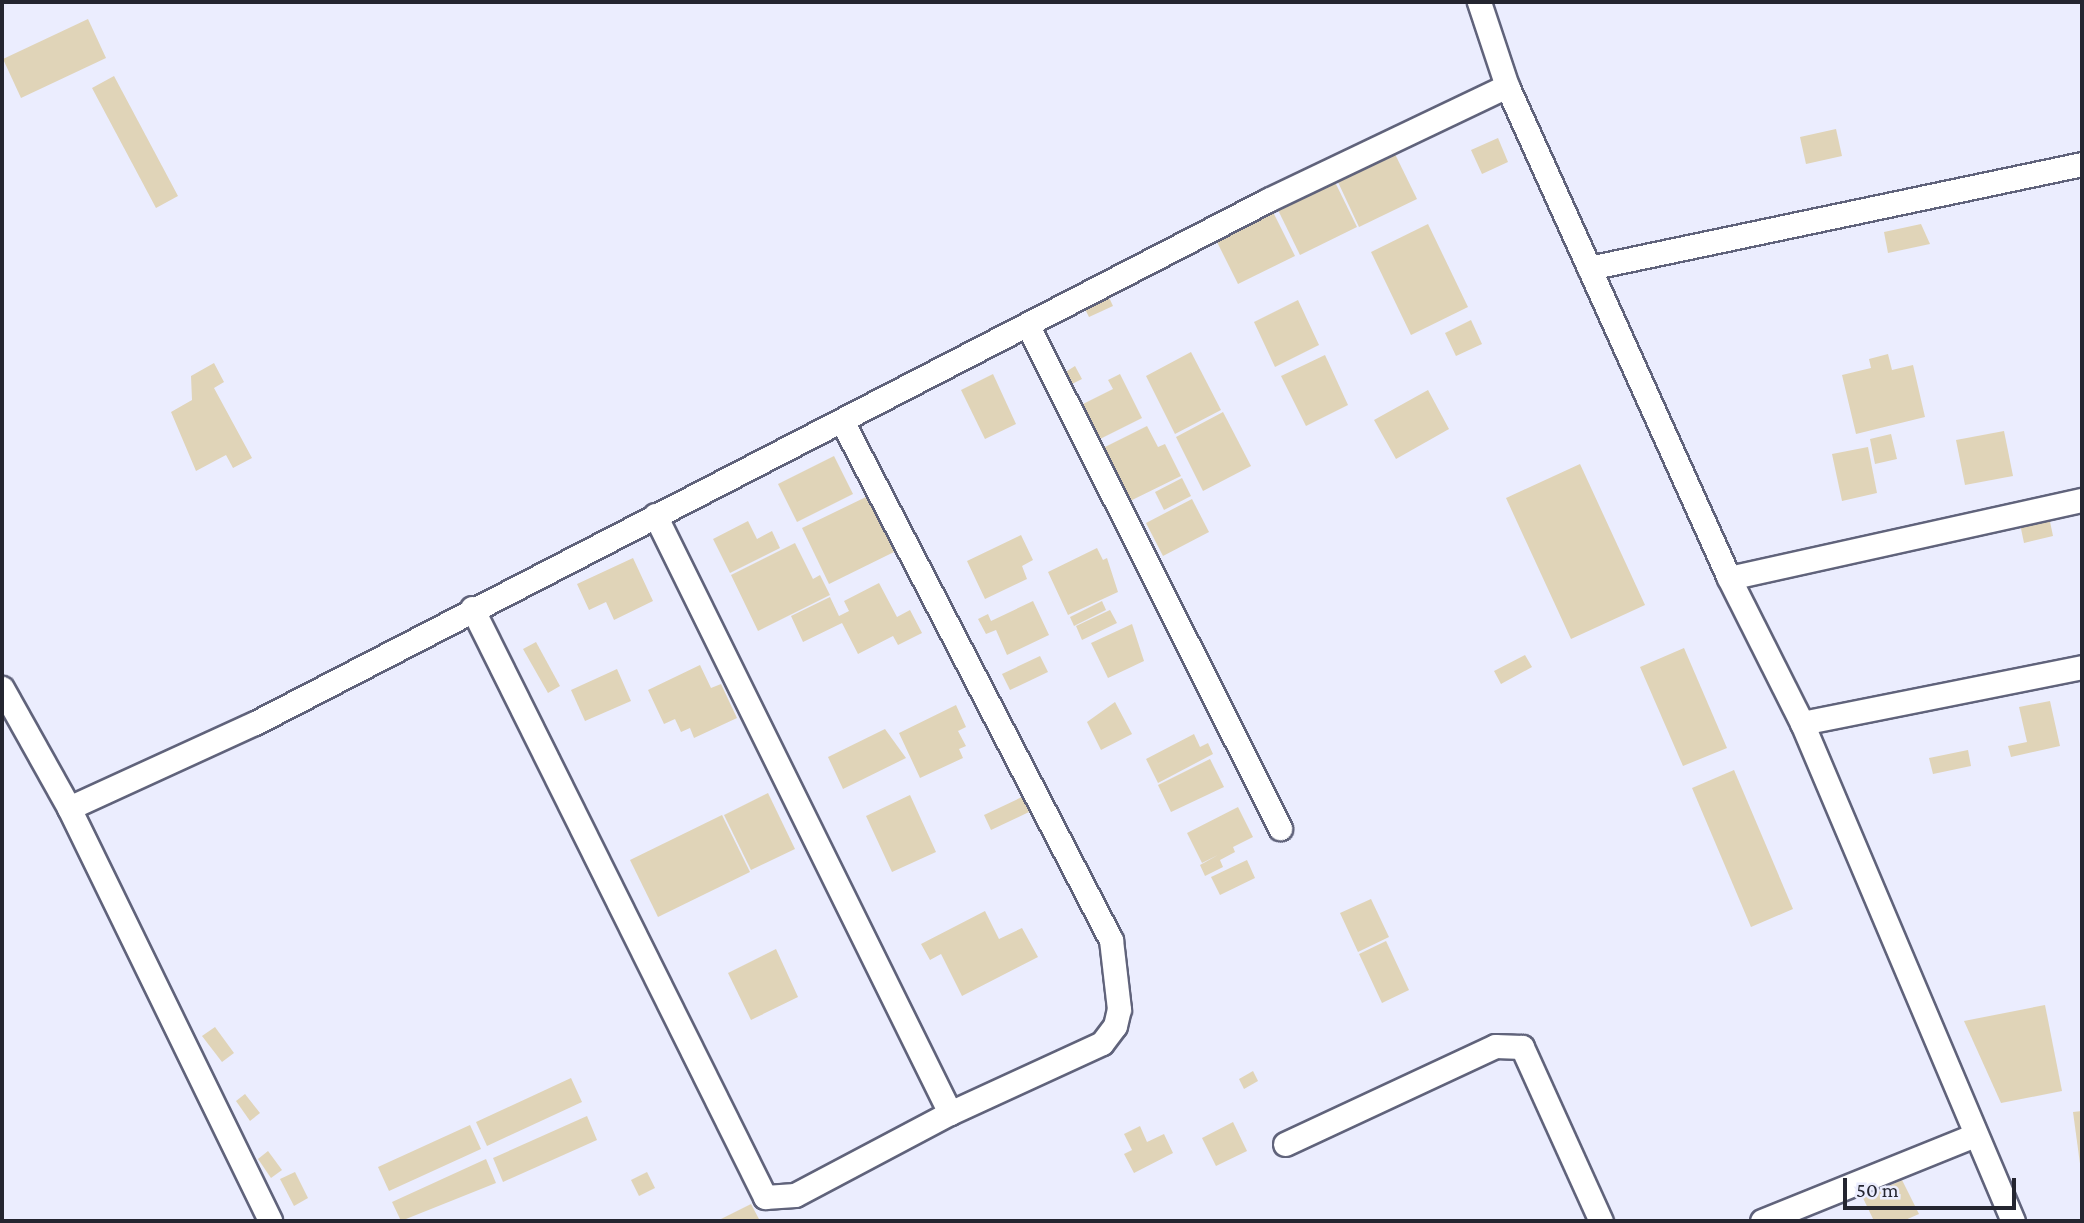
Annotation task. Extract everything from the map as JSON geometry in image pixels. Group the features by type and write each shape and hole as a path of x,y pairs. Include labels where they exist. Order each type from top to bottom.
{"street":[{"path":"1479,2 1507,86 1729,578 1801,723 2013,1221"},
{"path":"69,808 256,723 472,608 1028,326 1268,200 1507,86"},
{"path":"1589,268 2082,164"},
{"path":"1028,326 1280,828"},
{"path":"472,608 765,1196 795,1195 950,1113 1102,1043 1115,1026 1119,1009 1111,940 842,421"},
{"path":"1729,578 2082,500"},
{"path":"655,516 950,1113"},
{"path":"1801,723 2082,667"},
{"path":"2,688 69,808 270,1221"},
{"path":"1285,1144 1495,1046 1522,1047 1601,1221"},
{"path":"1762,1221 1975,1135"}],"building":[{"path":"88,19 106,58 21,98 3,59"},
{"path":"114,76 178,196 156,208 92,88"},
{"path":"1836,129 1842,156 1806,164 1800,137"},
{"path":"1498,138 1508,162 1482,174 1471,150"},
{"path":"1394,152 1417,199 1359,227 1337,180"},
{"path":"1334,180 1357,227 1300,255 1277,208"},
{"path":"1272,210 1295,256 1238,284 1215,238"},
{"path":"1428,224 1468,307 1411,335 1371,252"},
{"path":"1921,224 1930,244 1888,253 1884,232"},
{"path":"1105,289 1113,306 1089,317 1081,301"},
{"path":"1298,300 1319,345 1275,367 1254,322"},
{"path":"1471,320 1482,344 1456,356 1445,333"},
{"path":"1191,352 1221,410 1175,434 1146,376"},
{"path":"1888,354 1892,370 1913,365 1925,417 1856,434 1842,375 1871,368 1869,359"},
{"path":"1325,355 1348,405 1306,426 1281,376"},
{"path":"214,363 224,382 214,388 252,458 233,468 226,455 196,471 171,412 192,400 191,376"},
{"path":"1075,366 1082,379 1070,385 1064,373"},
{"path":"993,374 1016,424 985,439 961,390"},
{"path":"1120,374 1142,418 1096,441 1079,406 1113,389 1108,380"},
{"path":"1428,390 1449,429 1396,459 1374,420"},
{"path":"1223,412 1251,466 1203,491 1176,437"},
{"path":"1147,426 1158,447 1165,444 1181,476 1126,503 1099,450"},
{"path":"2004,431 2013,476 1965,485 1956,440"},
{"path":"1891,434 1897,459 1875,464 1870,439"},
{"path":"1868,447 1877,493 1842,501 1832,454"},
{"path":"834,456 853,494 797,522 778,484"},
{"path":"1580,464 1645,605 1571,639 1506,498"},
{"path":"1182,478 1191,496 1164,510 1155,492"},
{"path":"868,496 894,552 829,584 802,528"},
{"path":"1192,499 1209,532 1163,556 1146,523"},
{"path":"2048,512 2053,536 2024,543 2019,519"},
{"path":"748,521 757,539 772,531 780,548 730,573 713,539"},
{"path":"1021,535 1033,560 1022,566 1027,579 985,599 967,561"},
{"path":"795,543 813,579 820,575 830,595 758,631 731,575"},
{"path":"1097,548 1103,560 1107,558 1118,592 1068,615 1048,572"},
{"path":"633,558 653,601 614,620 606,602 589,610 577,584"},
{"path":"879,583 897,617 910,610 922,633 898,645 893,636 858,654 842,623 803,642 791,616 830,597 839,616 849,611 844,601"},
{"path":"1033,601 1049,635 1007,655 996,630 986,634 978,619 988,614 991,621"},
{"path":"1102,601 1106,610 1074,626 1070,617"},
{"path":"1110,610 1117,623 1082,640 1076,626"},
{"path":"1132,624 1144,661 1108,678 1091,643"},
{"path":"536,642 560,686 548,693 523,649"},
{"path":"1684,648 1727,748 1683,766 1640,667"},
{"path":"1525,655 1532,667 1501,684 1494,671"},
{"path":"1040,656 1048,672 1010,690 1002,674"},
{"path":"700,665 711,688 721,684 737,718 694,738 690,728 681,732 675,719 664,724 648,690"},
{"path":"617,669 631,701 585,721 571,690"},
{"path":"2050,701 2060,746 2011,757 2008,746 2027,742 2019,707"},
{"path":"1115,702 1132,734 1101,750 1087,722"},
{"path":"956,705 966,727 958,731 966,746 959,749 963,758 920,778 899,733"},
{"path":"885,729 906,758 843,789 828,757"},
{"path":"1194,734 1200,747 1208,743 1213,754 1158,783 1146,759"},
{"path":"1968,750 1971,766 1933,774 1929,758"},
{"path":"1210,759 1224,787 1171,812 1158,785"},
{"path":"1734,770 1793,909 1751,927 1692,788"},
{"path":"768,793 795,849 751,870 724,815"},
{"path":"910,795 936,852 892,872 866,816"},
{"path":"1022,797 1029,812 991,830 984,815"},
{"path":"1238,807 1253,837 1233,847 1235,852 1220,860 1223,867 1205,876 1200,865 1218,855 1202,863 1187,833"},
{"path":"722,815 750,872 658,917 630,860"},
{"path":"1247,860 1255,878 1220,895 1211,877"},
{"path":"1371,899 1389,937 1358,952 1340,913"},
{"path":"985,911 999,939 1022,928 1038,957 962,996 941,954 930,960 921,944"},
{"path":"1386,941 1409,990 1382,1003 1359,954"},
{"path":"776,949 798,997 751,1020 728,973"},
{"path":"2045,1005 2062,1091 2001,1103 1964,1021"},
{"path":"215,1027 234,1053 222,1062 202,1036"},
{"path":"1253,1071 1258,1081 1244,1089 1239,1079"},
{"path":"571,1078 582,1102 487,1146 476,1122"},
{"path":"245,1094 260,1113 250,1121 236,1101"},
{"path":"2082,1111 2082,1171 2081,1171 2073,1112"},
{"path":"587,1116 597,1140 503,1182 493,1158"},
{"path":"1233,1122 1247,1151 1216,1166 1202,1138"},
{"path":"470,1125 481,1149 389,1191 378,1167"},
{"path":"1140,1126 1147,1142 1164,1134 1173,1153 1134,1173 1124,1154 1132,1150 1124,1134"},
{"path":"268,1151 282,1170 271,1178 258,1159"},
{"path":"486,1159 496,1183 401,1221 392,1202"},
{"path":"295,1172 308,1198 294,1206 280,1179"},
{"path":"647,1172 655,1188 639,1196 631,1180"},
{"path":"1902,1180 1919,1214 1903,1221 1874,1221 1863,1198"},
{"path":"751,1204 760,1221 717,1221"}]}
